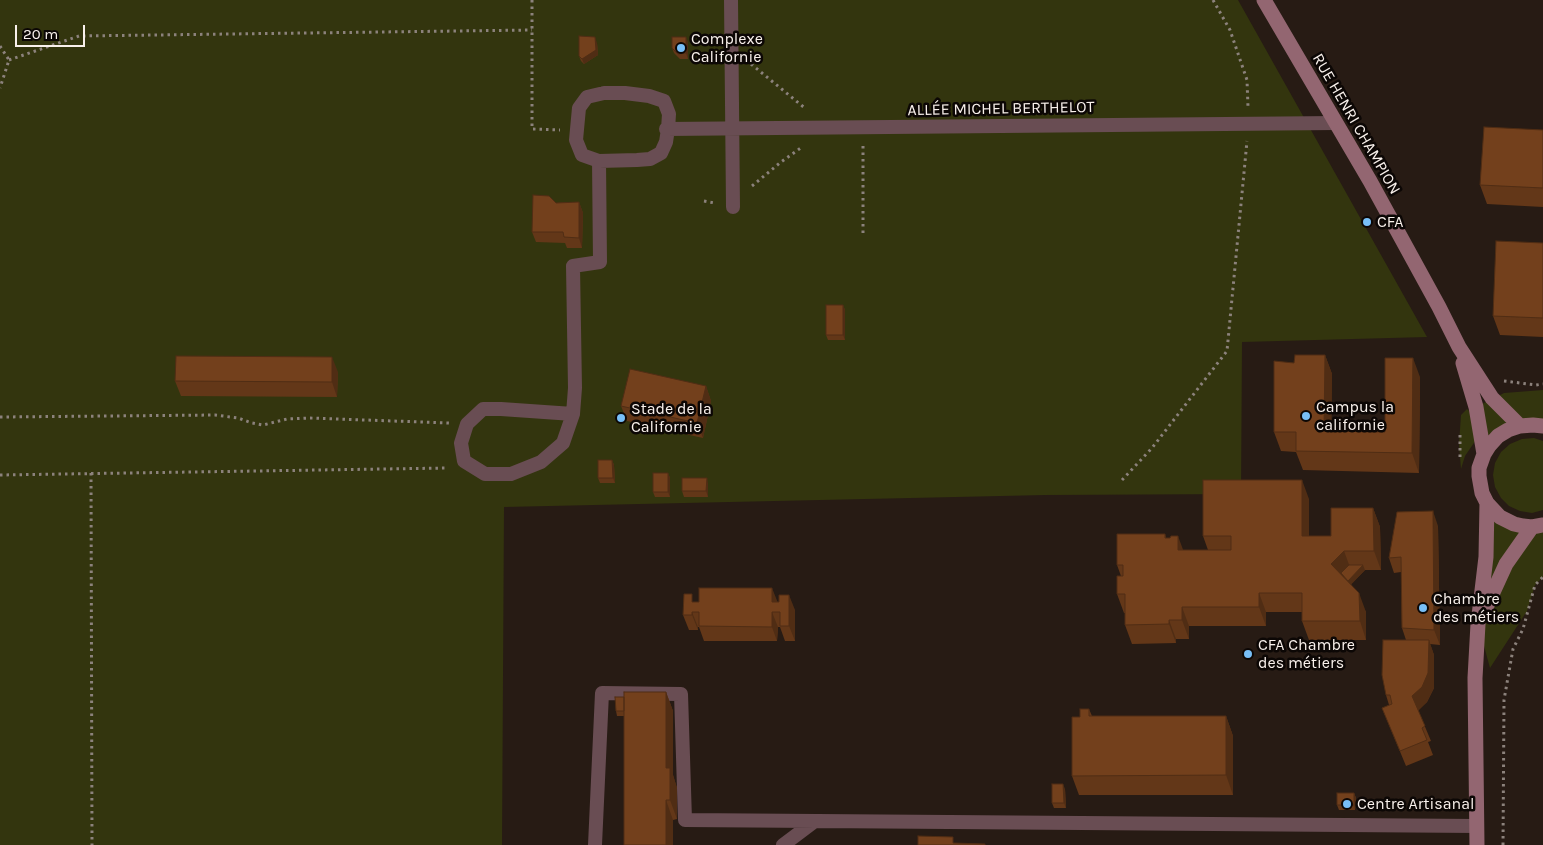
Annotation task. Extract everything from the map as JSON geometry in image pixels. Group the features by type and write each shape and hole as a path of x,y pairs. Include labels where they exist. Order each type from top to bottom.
{"street":[{"name":"RUE HENRI CHAMPION","path":"1264,0 1370,181 1459,347 1492,398 1520,426"},
{"name":"RUE HENRI CHAMPION","path":"1459,347 1476,408 1484,454"},
{"path":"1537,526 1514,524 1500,517 1482,493 1479,476 1484,454 1488,446 1498,436 1520,426 1533,424 1543,426"},
{"path":"1476,845 1475,678 1478,624 1486,557 1487,502"},
{"path":"1478,624 1506,564 1537,526"}],"lane":[{"path":"731,0 733,207"},
{"path":"604,93 649,96 664,101 669,114 667,129 666,142 660,153 650,159 599,161 582,155 576,140 578,108 587,97 604,93"},
{"name":"ALLÉE MICHEL BERTHELOT","path":"667,129 1336,123"},
{"path":"573,414 484,409 468,424 461,443 464,462 486,474 511,474 541,462 563,443 573,414 573,266 600,262 599,161"},
{"path":"595,845 602,693 681,694 684,820 1477,826"},
{"path":"783,845 815,821"}],"path":[{"path":"532,0 532,128 576,130"},
{"path":"1122,480 1152,448 1227,351 1248,124 1246,80 1230,30 1213,0"},
{"path":"9,60 79,36 532,30"},
{"path":"0,46 9,60"},
{"path":"0,88 9,60"},
{"path":"863,233 864,127"},
{"path":"1500,380 1536,385 1543,384"},
{"path":"0,417 215,415 238,418 263,425 287,419 309,418 468,424"},
{"path":"0,475 448,468 464,462"},
{"path":"91,473 92,845"},
{"path":"1503,845 1504,700 1513,649 1523,629 1535,585 1543,578"}],"green space":[{"name":"Stade de la Californie","path":"0,0 1238,0 1427,337 1242,342 1241,494 1046,495 504,507 502,845 0,845"},
{"path":"1543,390 1543,426 1493,440 1480,434 1465,456 1461,469 1459,444 1461,415 1467,409 1478,419 1476,407 1504,393"},
{"path":"1534,438 1543,441 1543,510 1532,513 1520,511 1509,506 1501,498 1495,487 1493,475 1495,463 1501,452 1510,444 1522,439"},
{"path":"1493,510 1543,525 1543,577 1535,585 1527,611 1490,668 1478,624"}],"building":[{"path":"579,36 595,37 596,50 582,59 579,56"},
{"path":"672,37 686,37 686,53 678,54 672,48"},
{"path":"1484,127 1543,130 1543,188 1480,185"},
{"path":"533,195 549,196 556,203 579,202 579,238 564,237 563,232 532,232"},
{"path":"1496,241 1543,243 1543,318 1493,316"},
{"path":"826,305 843,305 843,335 826,335"},
{"path":"1295,355 1325,355 1324,431 1385,432 1385,358 1413,358 1412,453 1296,451 1296,432 1274,432 1274,361 1294,363"},
{"path":"176,356 332,357 332,382 175,381"},
{"path":"630,369 706,386 697,423 621,406"},
{"path":"598,460 612,460 613,478 598,478"},
{"path":"653,473 668,473 668,492 653,492"},
{"path":"682,478 707,478 706,491 682,491"},
{"path":"1203,480 1302,480 1302,536 1331,536 1331,508 1373,508 1374,551 1344,551 1331,564 1359,593 1360,621 1302,621 1302,593 1259,593 1259,607 1182,607 1182,620 1169,620 1169,624 1125,625 1125,594 1117,594 1117,576 1123,576 1123,565 1117,565 1117,534 1165,534 1165,538 1178,536 1178,550 1231,550 1231,536 1203,536"},
{"name":"Chambre des métiers","path":"1433,511 1434,630 1402,628 1401,557 1389,558 1397,512"},
{"path":"1349,565 1363,565 1348,581 1341,573"},
{"path":"699,588 772,588 772,602 779,602 779,595 789,595 789,626 780,626 780,612 772,612 772,627 699,626 699,612 692,612 692,615 683,615 684,594 692,594 692,602 699,602"},
{"path":"1383,640 1429,640 1428,673 1422,687 1412,696 1425,726 1422,728 1427,740 1400,751 1382,708 1392,704 1390,695 1386,695 1382,675"},
{"path":"624,692 666,692 666,768 670,768 670,800 666,800 666,845 624,845"},
{"path":"615,697 624,697 624,711 616,711"},
{"path":"1080,709 1089,709 1089,716 1226,716 1226,775 1072,776 1072,717 1080,717"},
{"path":"1052,784 1063,784 1064,803 1052,803"},
{"path":"1337,793 1354,793 1354,805 1337,805"},
{"path":"918,836 953,837 953,843 985,845 918,845"}],"place":[{"name":"Complexe Californie","path":"681,48"},
{"name":"CFA","path":"1367,222"},
{"name":"Campus la californie","path":"1306,416"},
{"name":"Stade de la Californie","path":"621,418"},
{"name":"Chambre des métiers","path":"1423,608"},
{"name":"CFA Chambre des métiers","path":"1248,654"},
{"name":"Centre Artisanal","path":"1347,804"}]}
